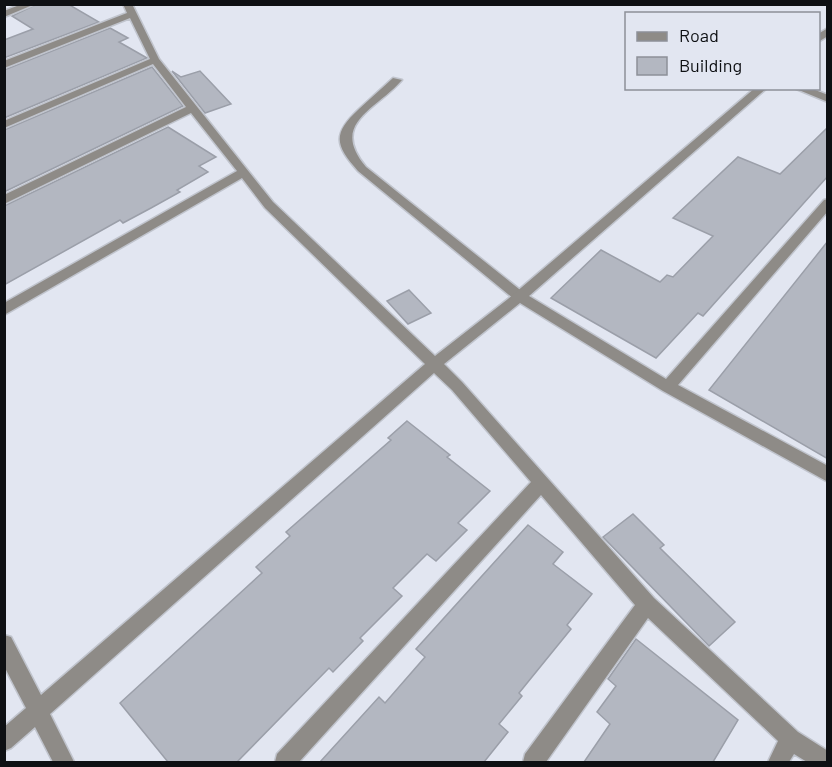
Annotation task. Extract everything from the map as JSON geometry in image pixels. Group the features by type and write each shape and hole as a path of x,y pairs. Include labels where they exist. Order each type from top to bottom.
{"street":[{"path":"4,14 31,4"},
{"path":"4,65 129,9 155,60 269,205 437,361 498,430 540,484 588,534 646,604 791,739 825,762"},
{"path":"4,126 155,60"},
{"path":"397,80 348,125 344,134 345,144 351,156 362,169 516,299 668,387 828,475"},
{"path":"4,741 437,361 516,299 760,90"},
{"path":"804,90 828,99"},
{"path":"4,200 192,108"},
{"path":"4,310 242,173"},
{"path":"668,387 828,203"},
{"path":"285,762 540,484"},
{"path":"532,762 646,604"},
{"path":"4,644 32,718 64,762"},
{"path":"778,762 791,739"}],"building":[{"path":"37,4 68,4 99,22 4,58 4,40 33,29 12,16"},
{"path":"110,28 128,38 119,42 147,58 4,118 4,70"},
{"path":"152,67 183,106 4,192 4,130"},
{"path":"172,71 181,77 200,71 231,104 205,113"},
{"path":"168,127 216,157 199,166 208,172 177,190 180,192 123,223 120,220 4,285 4,206"},
{"path":"828,127 828,176 703,316 698,313 656,358 551,298 601,250 660,282 667,275 673,277 713,236 673,218 738,157 780,174"},
{"path":"828,241 828,459 709,390"},
{"path":"409,290 431,313 408,324 387,301"},
{"path":"407,421 490,491 458,523 467,530 436,561 427,554 393,588 402,596 360,638 363,641 333,672 329,668 237,762 168,762 120,703 262,573 256,567 290,536 286,532 391,440 388,438"},
{"path":"633,514 664,545 660,548 735,622 709,646 603,537"},
{"path":"528,525 563,552 553,564 592,594 567,625 571,629 519,693 522,696 499,724 508,732 484,762 320,762 379,697 385,703 425,657 416,649"},
{"path":"636,639 738,720 713,762 584,762 610,724 597,712 616,686 608,679"}]}
